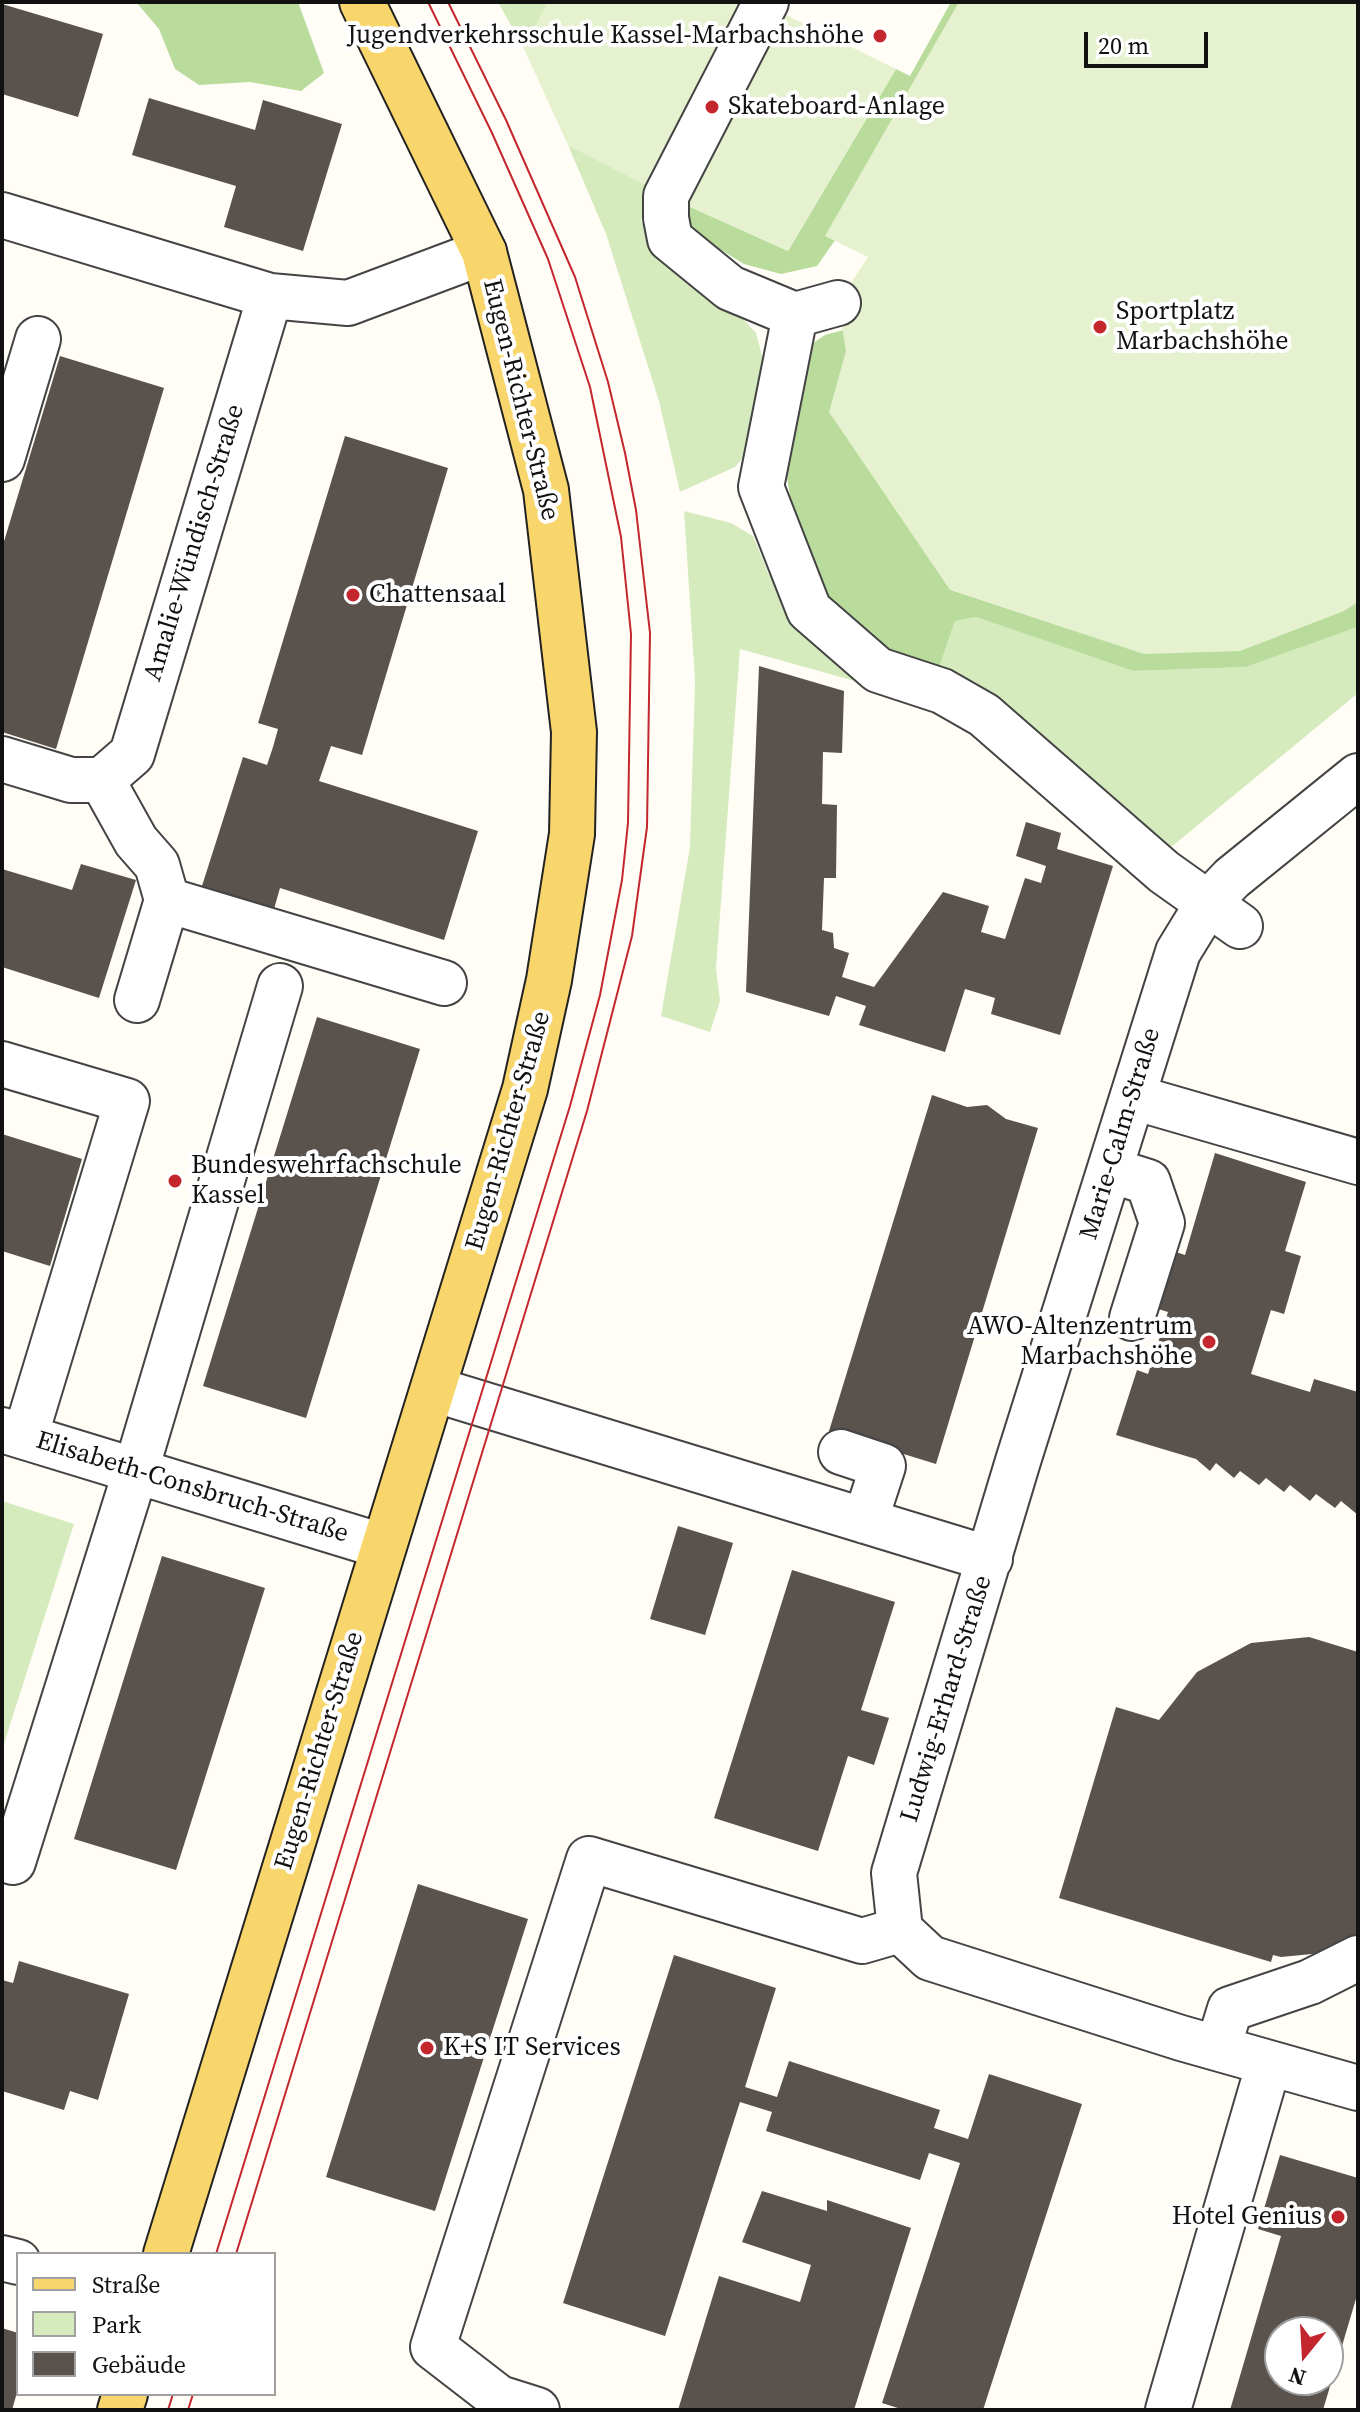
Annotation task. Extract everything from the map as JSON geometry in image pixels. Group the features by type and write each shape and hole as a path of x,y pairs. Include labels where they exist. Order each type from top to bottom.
{"main road":[{"name":"Eugen-Richter-Straße","path":"167,2252 525,1089 549,980 572,834 574,732 546,490 484,252 362,2"}],"street":[{"path":"766,2 666,196 670,239 730,288 795,315 838,303"},
{"path":"2,215 270,296 348,303 484,252"},
{"name":"Amalie-Wündisch-Straße","path":"102,780 132,754 270,296"},
{"path":"795,315 761,487 809,610 878,670 942,691 984,715 1164,872 1224,915"},
{"path":"2,459 38,339"},
{"path":"2,759 71,780 102,780 136,841 157,865 167,900 137,1000"},
{"name":"Marie-Calm-Straße","path":"990,1559 1178,952 1224,915 1232,878 1358,776"},
{"path":"167,900 444,983"},
{"path":"13,1862 136,1470 280,986"},
{"path":"2,1064 127,1101 14,1433"},
{"path":"1133,1097 1358,1162"},
{"path":"1110,1170 1148,1182 1175,1233 1132,1318"},
{"name":"Ludwig-Erhard-Straße","path":"433,1389 990,1559 894,1873 900,1930"},
{"name":"Elisabeth-Consbruch-Straße","path":"14,1433 382,1546"},
{"path":"841,1452 883,1466 865,1521"},
{"path":"537,2410 499,2398 433,2347 589,1859 862,1941 900,1930 930,1958 1218,2048 1358,2088"},
{"path":"1218,2048 1230,2009 1310,1982 1358,1958"},
{"path":"1168,2410 1269,2063"}],"green space":[{"path":"136,2 298,2 324,73 301,91 250,82 199,85 175,69 159,29"},
{"path":"498,2 548,2 524,49"},
{"name":"Skateboard-Anlage","path":"548,2 760,2 896,69 788,251 666,196 568,145 524,49"},
{"path":"951,2 969,2 850,219 817,266 781,274 744,264 684,227 686,205 788,251 896,69 910,76"},
{"name":"Sportplatz Marbachshöhe","path":"959,2 1358,2 1358,602 1344,611 1240,651 1144,654 950,590 829,412 846,351 838,303 868,257 825,236"},
{"path":"568,145 651,187 641,221 654,249 734,309 756,333 763,360 746,454 735,467 680,492 659,401 606,234"},
{"path":"851,328 1358,475 1358,627 1246,667 1133,671 976,617 955,621 939,668 900,658 854,629 817,586 797,539 786,471 799,414 797,379 804,349 825,335"},
{"path":"684,511 731,523 753,536 769,575 813,645 862,683 740,649 716,968 720,1001 710,1032 661,1016 690,847 695,680"},
{"path":"976,617 1133,671 1246,667 1358,627 1358,693 1170,848 1005,704 975,684 939,668 955,621"},
{"path":"2,1501 74,1524 2,1750"}],"building":[{"path":"2,4 103,34 78,117 2,94"},
{"path":"149,98 255,130 263,100 342,124 303,251 224,227 236,186 132,155"},
{"path":"60,356 164,388 56,749 2,732 2,548"},
{"path":"345,436 448,468 362,755 331,746 319,781 478,831 444,940 280,888 274,909 202,886 243,757 267,765 273,747 278,729 258,723"},
{"path":"759,666 844,691 842,753 823,752 822,804 837,805 836,878 824,878 822,930 833,933 834,948 849,953 842,977 874,987 943,892 989,906 981,932 1005,939 1025,878 1041,883 1046,866 1016,856 1026,822 1061,833 1057,849 1113,866 1060,1035 991,1014 995,998 965,989 945,1052 859,1025 866,1006 836,996 829,1016 746,992"},
{"path":"81,864 136,880 99,998 2,967 2,869 72,890"},
{"path":"317,1017 420,1049 306,1418 203,1386"},
{"path":"932,1095 967,1107 987,1105 1006,1119 1038,1128 936,1464 829,1431"},
{"path":"2,1134 82,1159 50,1266 2,1251"},
{"name":"AWO-Altenzentrum Marbachshöhe","path":"1215,1153 1306,1182 1285,1251 1301,1256 1284,1314 1271,1310 1251,1374 1310,1392 1314,1379 1358,1392 1358,1515 1341,1501 1335,1508 1316,1494 1310,1501 1290,1485 1284,1492 1266,1478 1259,1485 1240,1471 1234,1478 1216,1463 1210,1471 1196,1459 1116,1435 1137,1370 1148,1374 1168,1312 1155,1308 1173,1251 1185,1255"},
{"path":"678,1526 733,1543 705,1635 650,1619"},
{"path":"162,1556 265,1588 176,1870 74,1839"},
{"path":"792,1570 895,1602 861,1710 889,1718 874,1765 848,1756 818,1851 714,1818"},
{"path":"1309,1637 1358,1652 1358,1943 1343,1951 1281,1957 1273,1955 1271,1962 1059,1898 1116,1707 1159,1720 1197,1672 1251,1643"},
{"name":"K+S IT Services","path":"418,1884 528,1919 435,2211 326,2177"},
{"path":"674,1955 776,1988 745,2087 777,2097 789,2061 940,2110 934,2128 968,2139 989,2074 1082,2104 983,2410 904,2410 882,2403 960,2163 929,2153 920,2180 766,2131 772,2112 740,2102 665,2336 563,2303"},
{"path":"19,1961 129,1994 98,2100 70,2091 64,2110 2,2091 2,1980 13,1983"},
{"path":"1280,2155 1358,2178 1358,2292 1344,2339 1344,2316 1264,2316 1264,2396 1327,2396 1323,2410 1230,2410 1281,2236 1258,2229"},
{"path":"762,2191 827,2211 827,2200 911,2228 854,2410 678,2410 719,2276 800,2302 811,2265 742,2242"},
{"path":"2,2328 16,2332 16,2396 12,2410 2,2410"}],"tram line":[{"path":"217,2252 570,1106 600,995 622,880 628,823 631,634 621,537 590,387 548,259 492,133 428,2"},
{"path":"237,2252 587,1111 632,936 647,827 650,633 636,510 608,382 575,277 506,120 448,2"},
{"path":"168,2410 172,2396"},
{"path":"188,2410 192,2396"}],"place":[{"name":"Jugendverkehrsschule Kassel-Marbachshöhe","path":"880,36"},
{"name":"Skateboard-Anlage","path":"712,107"},
{"name":"Sportplatz Marbachshöhe","path":"1100,327"},
{"name":"Chattensaal","path":"353,595"},
{"name":"Bundeswehrfachschule Kassel","path":"175,1181"},
{"name":"AWO-Altenzentrum Marbachshöhe","path":"1209,1342"},
{"name":"K+S IT Services","path":"427,2048"},
{"name":"Hotel Genius","path":"1338,2217"}]}
